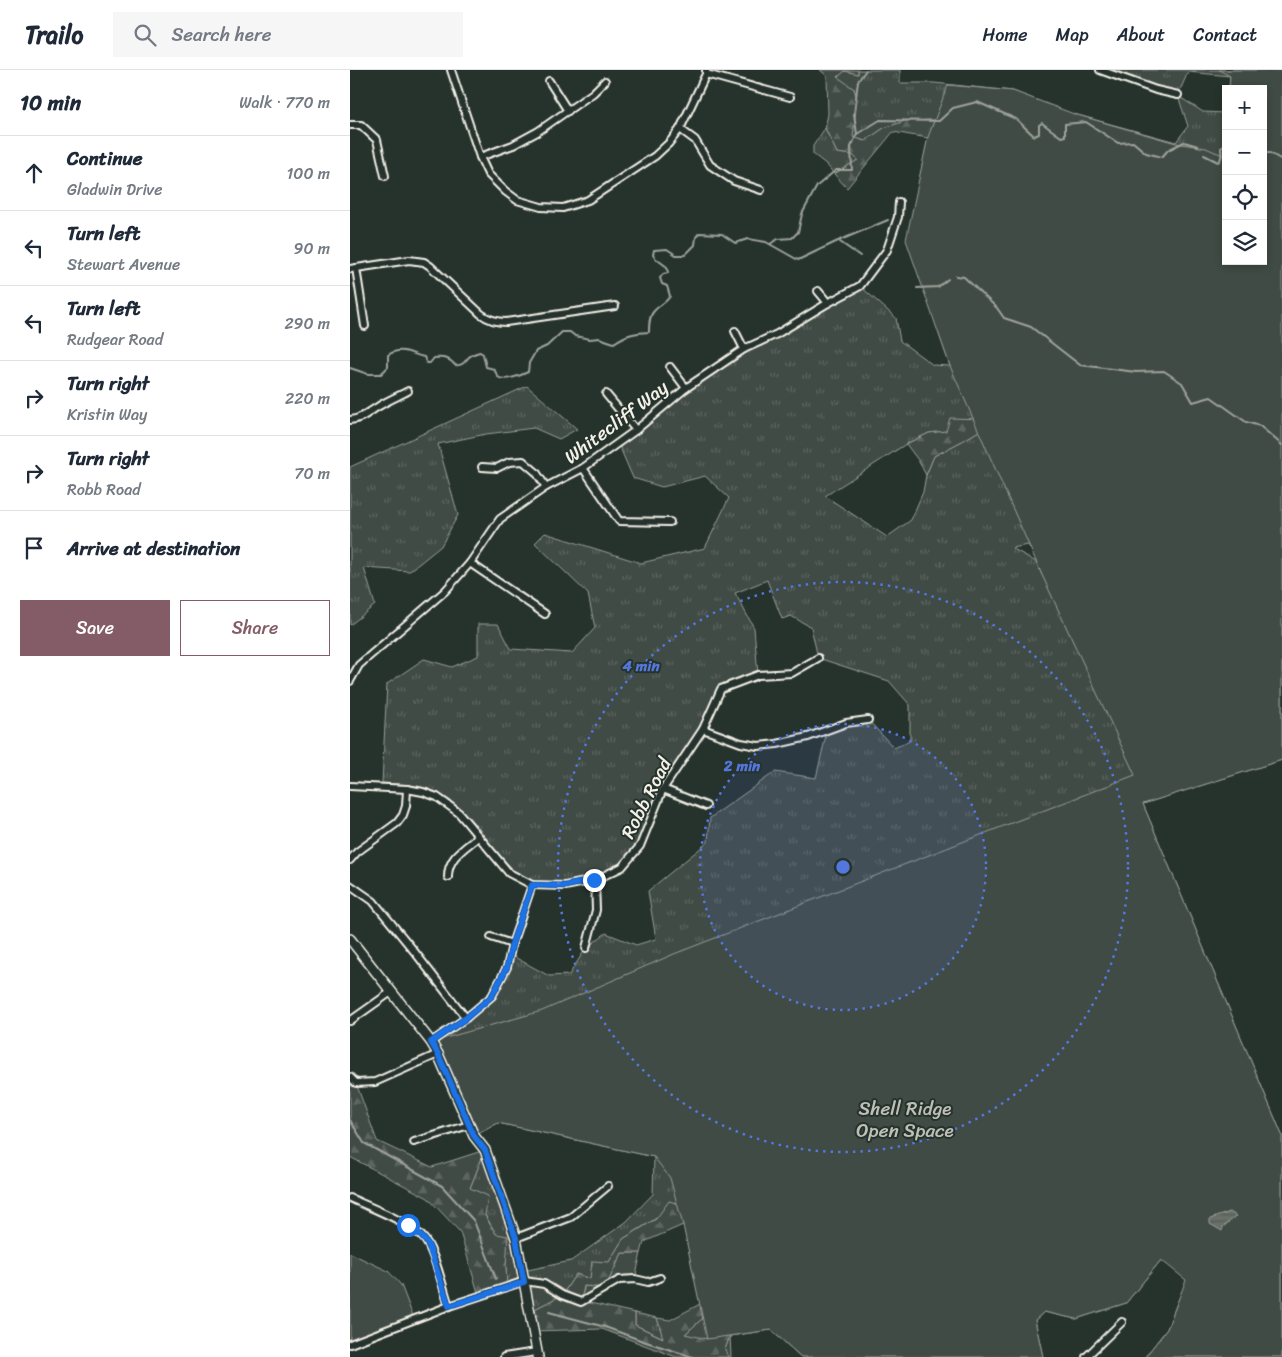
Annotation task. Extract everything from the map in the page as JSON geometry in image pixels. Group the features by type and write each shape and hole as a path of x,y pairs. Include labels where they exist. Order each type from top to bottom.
{"street":[{"path":"451,70 480,157 488,174 517,200 540,207 563,208 588,200 655,156 680,129 706,72 790,96"},
{"path":"1100,70 1156,90 1178,95"},
{"path":"549,81 568,111"},
{"path":"480,157 513,145 537,132 593,93 605,81"},
{"path":"350,124 361,125 377,140 385,176"},
{"path":"680,129 695,140 710,165 734,181 761,190"},
{"name":"Whitecliff Way","path":"350,681 359,665 444,591 470,563 500,519 546,487 584,468 636,430 686,388 744,349 777,334 860,286 887,250 898,217 899,202"},
{"path":"365,326 353,269 409,260 424,262 430,266 481,314 489,320 497,322 615,306"},
{"path":"818,291 828,303"},
{"path":"735,331 744,349"},
{"path":"670,367 686,388"},
{"path":"350,420 360,418 380,405 408,391"},
{"path":"606,394 636,430"},
{"path":"482,467 497,468 509,462 523,461 536,472 546,487"},
{"path":"584,468 618,520 670,522"},
{"path":"470,563 545,614"},
{"name":"Robb Road","path":"350,786 407,789 438,797 459,813 509,873 532,885 565,886 594,880 622,867 640,846 662,789 703,729 721,689 758,675 792,673 818,658"},
{"path":"703,729 741,743 758,746 808,737 846,724 868,720"},
{"path":"350,860 357,852 397,823 403,815 406,806 407,789"},
{"path":"662,789 706,806"},
{"path":"448,877 448,869 454,859 478,837"},
{"path":"586,948 596,910 594,880"},
{"path":"350,885 373,901 466,1018"},
{"path":"431,1042 466,1018 492,996 507,967 512,944 532,885"},
{"path":"491,937 512,944"},
{"path":"350,939 431,1042 474,1136 485,1150 516,1238 537,1354 504,1357"},
{"path":"350,1021 391,992"},
{"path":"350,1078 356,1083 375,1082 438,1054"},
{"path":"414,1142 469,1125"},
{"path":"516,1238 571,1217 608,1186"},
{"path":"350,1198 408,1225 425,1239 431,1251 449,1306"},
{"path":"350,1344 449,1306 524,1282 544,1284 562,1295 581,1302 620,1280 635,1279 648,1282 660,1278"},
{"path":"1086,1357 1122,1322"}],"green space":[{"path":"820,70 858,70 858,74 845,71 838,77 854,89 857,99 853,137 865,141 884,128 905,121 935,120 955,113 919,181 928,138 893,132 847,188 834,174 858,160 853,155 837,153 825,128 828,114 827,76"},
{"name":"Shell Ridge Open Space","path":"858,70 900,70 900,83 934,83 1013,91 1053,107 1003,126 1074,114 1176,142 1188,126 1178,96 1203,112 1222,113 1222,155 1215,153 1222,222 1222,265 1227,265 1282,626 1282,760 1143,804 1282,1135 1282,1357 1145,1357 1167,1329 1177,1303 1202,1251 1161,1260 1126,1303 1076,1319 1044,1312 1035,1320 1043,1357 801,1357 771,1330 707,1339 684,1335 703,1318 679,1204 623,1239 609,1262 590,1279 576,1274 562,1295 529,1312 525,1282 507,1287 506,1267 496,1234 470,1188 485,1150 523,1271 571,1261 626,1222 653,1194 654,1157 498,1123 474,1136 431,1042 492,996 509,954 549,976 569,975 586,948 606,933 636,945 656,939 648,891 708,842 710,818 775,772 816,778 827,731 868,720 894,748 910,741 910,705 889,681 818,658 811,627 791,616 782,619 767,580 735,593 754,628 758,675 721,689 703,729 663,789 640,846 622,867 595,880 565,886 532,885 509,873 512,868 474,823 453,803 423,787 382,783 387,684 424,659 452,667 478,656 478,624 498,624 511,649 572,653 595,628 588,594 535,543 545,533 641,563 705,548 729,498 705,476 662,487 633,478 618,443 686,388 744,349 860,286 896,318 900,341 933,365 950,366 939,334 935,120 905,121 884,128 865,141 852,137 857,99 854,89 837,77 845,71 858,74","holes":["990,415 979,431 934,456 926,475 923,492 911,520 887,537 825,496 906,444 929,433 947,431","1028,545 1062,593 1042,575 1036,562 1012,548"]},
{"path":"1100,70 1282,70 1267,85 1229,85 1230,76 1188,72 1178,95"},
{"name":"Shell Ridge Open Space","path":"1219,70 1282,70 1282,760 1143,804 1282,1135 1282,1357 1145,1357 1167,1329 1186,1280 1161,1260 1126,1303 1076,1319 1044,1312 1035,1320 1043,1357 801,1357 771,1330 707,1339 683,1225 670,1178 654,1157 498,1123 474,1136 431,1042 542,1011 674,954 1135,775 1042,575 950,366 906,240 928,137 948,85 1013,91 1074,114 1176,143 1206,148 1222,154 1222,265 1267,265 1267,85 1229,85 1230,76"},
{"path":"825,128 837,153 853,155 858,160 834,174 827,165 813,154 813,146"},
{"path":"527,386 577,429 559,439 534,428 486,434 438,444 458,515 441,546 410,571 364,568 375,605 350,625 350,467"},
{"path":"950,418 982,419 979,431 934,456 926,475 906,444 929,433 946,431"},
{"path":"356,1083 377,1141 432,1167 485,1150 470,1188 488,1196 485,1216 496,1234 508,1236 507,1287 479,1296 460,1232 428,1198 350,1157 350,1087"},
{"path":"669,1201 679,1204 683,1225 644,1242 641,1253 622,1253 605,1288 584,1286 581,1301 635,1313 635,1325 663,1338 657,1318 670,1320 700,1304 703,1318 685,1334 707,1339 714,1328 730,1336 725,1349 728,1357 676,1357 602,1329 533,1331 529,1312 562,1295 576,1274 590,1279 592,1261 609,1262 623,1239 656,1219"},
{"path":"350,1253 388,1271 401,1285 414,1319 350,1344"},
{"path":"622,1253 641,1253 635,1279 619,1280 581,1302 584,1286 605,1288"},
{"path":"635,1313 657,1318 664,1338 635,1325"},
{"path":"730,1336 731,1357 728,1357 725,1349"}],"shaded area":[{"path":"1230,1212 1236,1216 1223,1227 1222,1231 1210,1224 1210,1219"}],"waterway":[{"path":"770,244 778,239 792,238 798,232 802,214 817,186 836,170 852,170 851,147 857,134 854,114 858,81 866,70"},
{"path":"857,134 880,120 939,121 953,108 977,102 1016,119 1034,136 1039,134 1039,125 1042,123 1061,137 1065,136 1065,124 1086,122 1118,143 1133,142 1146,153 1162,157 1168,150 1184,142 1198,146"},
{"path":"1204,155 1218,162 1221,158 1222,147"},
{"path":"1267,153 1282,160"},
{"path":"350,368 368,374 381,374 388,367 388,355 398,351 424,357 427,363 430,363 434,358 446,358 455,365 460,365 471,356 480,352 483,354 486,367 494,369 498,377 504,379 513,378 528,372 529,363 536,351 547,346 562,332 570,332 575,336 590,339 599,338 614,343 631,334 649,332 652,313 670,296 667,286 662,284 660,278 663,274 668,273 667,267 655,258 653,255 654,250 667,249 676,255 685,255 695,245 696,237 699,233 722,234 735,243 748,239 766,242 798,260 888,220"},
{"path":"840,242 860,256"},
{"path":"956,276 964,277 997,308 1004,318 1031,327 1080,365 1136,372 1164,371 1182,383 1193,402 1211,397 1246,422 1260,426 1282,445"},
{"path":"917,288 938,287 948,279"},
{"path":"350,1120 364,1143 442,1186 474,1221 496,1279"},
{"path":"549,1312 605,1327 693,1357"}],"route":[{"path":"408,1225 425,1239 428,1244 449,1306 524,1282 516,1238 485,1150 474,1136 431,1042 466,1018 492,996 507,967 512,944 532,885 565,886 594,880"}]}
